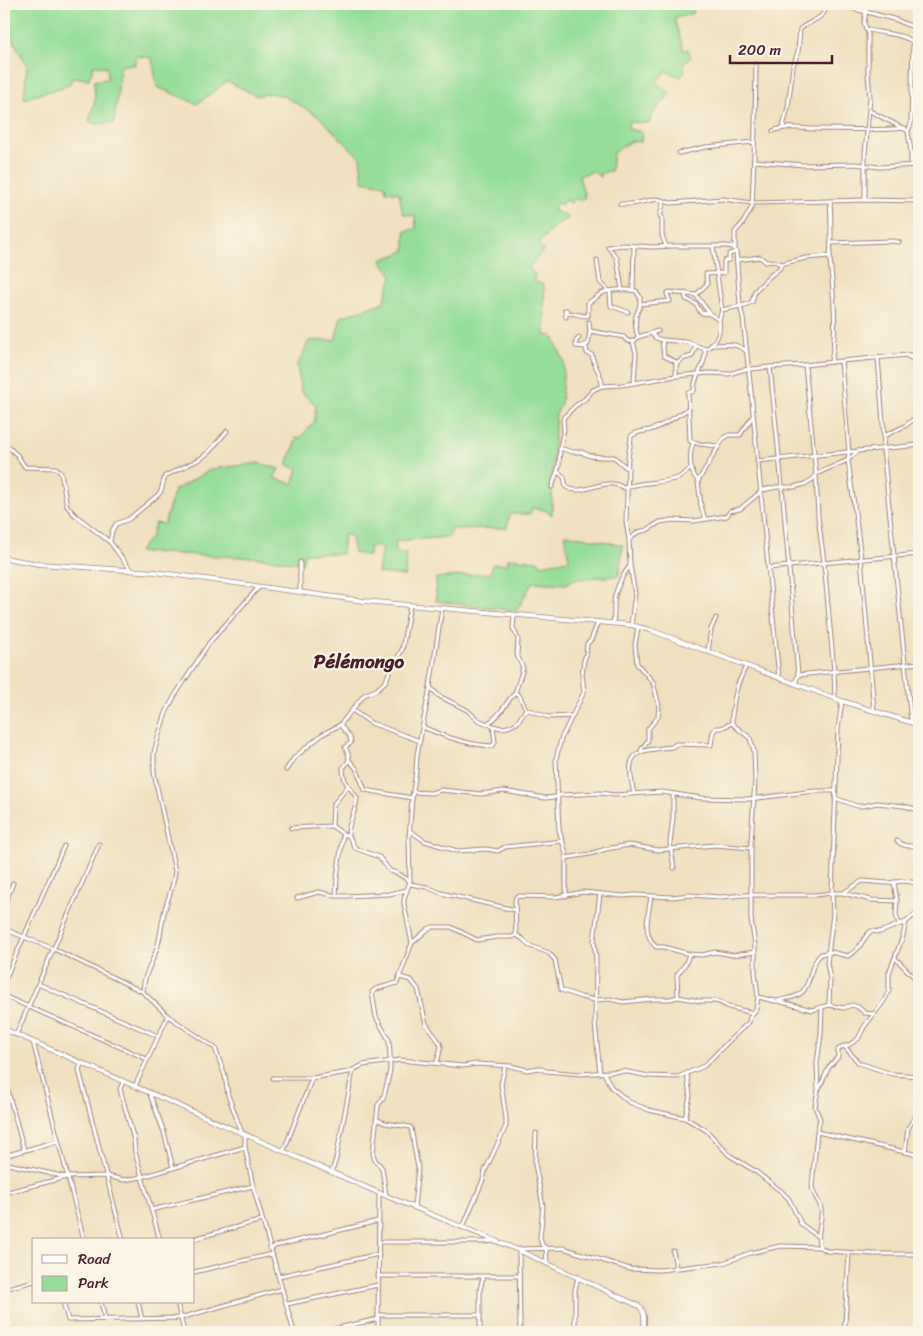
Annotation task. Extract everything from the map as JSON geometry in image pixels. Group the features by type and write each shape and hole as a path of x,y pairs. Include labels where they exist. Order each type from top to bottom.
{"street":[{"path":"782,127 788,107 792,66 798,52 800,29 814,21 824,12 827,4"},
{"path":"836,4 897,20 919,28"},
{"path":"865,200 870,111 868,34 864,23 867,4"},
{"path":"866,29 886,35 908,38 913,42 911,124 907,129 911,165"},
{"path":"756,64 752,207 735,232 740,306 743,318 779,678"},
{"path":"870,111 907,129"},
{"path":"774,131 782,127 907,129"},
{"path":"679,153 706,147 754,142"},
{"path":"754,161 804,166 866,165 879,167 919,165"},
{"path":"620,204 632,204 657,199 671,203 723,199 752,203 865,200 919,201"},
{"path":"664,201 660,216 662,217 662,235 666,246"},
{"path":"830,201 832,298 836,316 831,362"},
{"path":"831,243 899,242"},
{"path":"633,290 634,246"},
{"path":"622,290 617,258 608,247 732,246 736,250"},
{"path":"705,350 712,345 719,334 719,320 722,310 713,247"},
{"path":"696,295 707,284 706,274 724,273 724,261 729,260 729,254 736,250"},
{"path":"737,260 760,257 766,262 774,261 781,264 806,258 830,256"},
{"path":"597,260 600,282 610,292 611,306 628,312"},
{"path":"722,310 752,302 755,291 780,268 781,264"},
{"path":"566,317 565,310 568,313 588,316 588,303 602,293 633,290 640,297 639,310 636,315 636,332 638,337"},
{"path":"640,304 670,300 667,294 669,292 696,295 710,314 719,320"},
{"path":"685,293 686,299 696,304 701,314 710,314"},
{"path":"579,338 576,341 576,346 588,344 589,322"},
{"path":"590,331 624,337 626,340 633,342"},
{"path":"633,342 638,337 658,331"},
{"path":"650,333 662,340 675,340 705,350"},
{"path":"662,340 664,356 676,362 676,376"},
{"path":"633,342 636,353 634,382"},
{"path":"712,345 734,344 746,351"},
{"path":"582,346 586,347 587,353 592,355 602,379 602,386"},
{"path":"676,366 682,360 692,356 696,346"},
{"path":"705,350 706,360 694,379 694,391 688,393 690,441 718,446"},
{"path":"552,487 558,472 564,429 563,420 566,414 585,399 592,390 602,386 622,385 676,376 729,374 748,369 919,354"},
{"path":"906,356 919,362"},
{"path":"878,358 884,436 883,448 911,722"},
{"path":"757,461 919,446 919,415 914,360"},
{"path":"841,361 849,452 848,460 860,558 874,712"},
{"path":"806,365 835,699"},
{"path":"770,367 798,675 795,684"},
{"path":"631,625 635,594 626,521 627,461 631,450 631,436 635,432 650,430 668,423 689,409"},
{"path":"884,436 905,426 919,415"},
{"path":"698,482 723,439 729,435 740,435 753,416"},
{"path":"110,542 114,526 119,522 129,519 158,495 165,476 200,459 209,452 227,431"},
{"path":"4,443 17,455 25,467 56,468 61,473 67,506 75,515 110,542 130,569"},
{"path":"693,443 690,455 691,469 693,476 698,482 701,506 705,519"},
{"path":"560,448 572,452 582,452 585,455 614,457 628,469"},
{"path":"629,540 638,532 648,530 660,522 673,520 694,521 727,516 730,511 740,509 763,490 805,484 813,479 816,474 848,460 858,451"},
{"path":"558,472 564,477 568,489 595,488 605,484 615,484 624,488 647,482 678,478 691,469"},
{"path":"768,568 919,554"},
{"path":"4,558 40,564 130,569 364,601 631,625 835,699 919,725"},
{"path":"300,562 300,592"},
{"path":"613,623 615,596 621,579 630,565"},
{"path":"143,992 143,982 157,950 165,909 175,879 175,871 154,773 154,753 159,734 174,697 209,642 259,587"},
{"path":"286,770 300,753 323,734 340,725 364,695 376,690 388,678 390,670 402,650 410,605"},
{"path":"412,943 404,904 410,882 412,798 442,608"},
{"path":"488,724 505,708 514,693 523,668 517,655 518,639 513,628 514,615"},
{"path":"708,652 710,629 716,618"},
{"path":"566,896 566,858 559,830 555,769 558,748 584,692 585,686 582,674 587,644 591,640 598,622"},
{"path":"634,794 630,764 648,740 648,729 658,718 660,710 654,684 637,664 635,645 638,627"},
{"path":"798,675 919,663"},
{"path":"732,723 734,700 746,666"},
{"path":"430,687 439,696 467,710 478,720 501,728 508,727 517,722 526,709"},
{"path":"514,693 518,695 526,709 548,717 573,716"},
{"path":"828,1006 830,979 827,970 827,952 833,914 834,791 839,714 842,701"},
{"path":"352,710 370,723 420,741"},
{"path":"640,751 676,744 711,745 713,732 716,728 732,723"},
{"path":"273,1078 312,1078 353,1070 363,1065 389,1060 437,1062 464,1066 477,1064 506,1066 527,1070 539,1068 581,1074 628,1072 649,1076 678,1077 704,1066 750,1022 750,1017 754,1013 758,997 750,896 755,780 752,741 732,723"},
{"path":"336,896 336,878 345,834 354,815 357,798 349,789 343,777 343,768 350,756 345,747 351,743 350,737 340,725"},
{"path":"423,727 452,739 478,746 493,746 495,742 493,726"},
{"path":"349,760 356,768 365,790 412,798"},
{"path":"332,826 333,805 348,786"},
{"path":"413,792 431,793 441,790 481,794 504,791 545,798 561,794 662,792 701,798 753,799 815,791 834,791"},
{"path":"673,794 673,817 670,836 674,868"},
{"path":"835,798 856,806 877,803 919,810"},
{"path":"292,828 332,826 350,836 355,848 379,857 390,871 397,873 410,882 441,893 515,910"},
{"path":"410,831 425,842 463,851 486,849 498,851 505,847 563,841"},
{"path":"897,841 901,845 909,847 919,844"},
{"path":"16,1035 99,844"},
{"path":"566,858 629,845 658,850 714,845 751,848"},
{"path":"4,982 64,846"},
{"path":"843,893 862,881 919,883"},
{"path":"894,882 897,901 896,915 899,924"},
{"path":"4,906 14,883"},
{"path":"297,898 318,892 336,896 388,894 407,890"},
{"path":"516,935 515,910 517,896 566,896 583,892 672,897 690,895 720,898 815,896 843,893 862,899 897,901"},
{"path":"600,894 594,931 596,966 594,1000 596,1037 602,1073 611,1087 629,1102 649,1110 686,1118 710,1133 729,1154 782,1192 789,1199 801,1224 818,1236"},
{"path":"651,896 646,930 652,944 656,947 677,949 689,954 705,955 715,952 733,955 755,952"},
{"path":"777,1001 798,996 807,987 808,976 821,954 827,952 848,956 860,948 871,931 880,932 906,922 919,911"},
{"path":"818,1090 829,1067 838,1057 838,1050 858,1039 864,1027 884,1001 889,991 889,973 903,936 906,922"},
{"path":"386,1195 382,1168 375,1160 373,1154 378,1105 383,1099 389,1075 389,1040 376,1017 372,992 376,988 396,985 412,943 428,929 433,927 450,927 477,940 516,935 523,938 528,945 548,953 555,960 562,990 581,997 624,1002 678,997 720,1002 729,1007 754,1013"},
{"path":"4,929 54,949 143,992 168,1016 215,1048 225,1076 228,1095 244,1134 253,1186 294,1332"},
{"path":"678,997 677,975 686,963 689,954"},
{"path":"895,958 915,978 914,981 919,995"},
{"path":"915,978 919,975"},
{"path":"400,977 411,980 418,990 426,1024 440,1043 441,1047 437,1062"},
{"path":"38,984 158,1036"},
{"path":"4,996 147,1058"},
{"path":"758,997 803,1009 812,1010 828,1006 843,1008 852,1006 858,1007 865,1013 874,1014"},
{"path":"820,1247 818,1236 821,1210 812,1192 812,1186 820,1119 815,1107 818,1090 817,1062 822,1008"},
{"path":"135,1086 168,1016"},
{"path":"4,1029 81,1064 578,1277 643,1309 644,1332"},
{"path":"33,1042 83,1238"},
{"path":"845,1046 859,1063 892,1074 919,1076"},
{"path":"81,1064 80,1070 122,1238"},
{"path":"463,1227 485,1171 506,1126 501,1084 506,1066"},
{"path":"332,1171 353,1070"},
{"path":"686,1118 690,1096 687,1074"},
{"path":"4,1077 24,1150"},
{"path":"284,1150 312,1078"},
{"path":"123,1082 120,1090 159,1238"},
{"path":"149,1092 164,1132 173,1168"},
{"path":"905,1152 908,1128 919,1111"},
{"path":"376,1119 385,1123 411,1128 418,1168 414,1207"},
{"path":"817,1132 914,1154 919,1152"},
{"path":"536,1133 534,1164 543,1206 540,1238 542,1245 546,1248 547,1265"},
{"path":"4,1156 58,1141"},
{"path":"4,1193 67,1177 107,1176 124,1180 142,1177 245,1147"},
{"path":"4,1163 67,1177"},
{"path":"151,1210 253,1186"},
{"path":"378,1332 379,1192"},
{"path":"195,1239 262,1220"},
{"path":"195,1272 272,1252 275,1246 378,1220"},
{"path":"379,1242 495,1241"},
{"path":"518,1250 524,1248 563,1248 630,1269 666,1270 723,1263 750,1253 780,1246 820,1247 827,1251 849,1253 919,1254"},
{"path":"518,1250 520,1332"},
{"path":"673,1251 676,1268"},
{"path":"843,1332 849,1253"},
{"path":"279,1276 379,1254"},
{"path":"378,1276 519,1276"},
{"path":"480,1332 480,1290 483,1277"},
{"path":"575,1332 575,1290 578,1277"},
{"path":"4,1289 32,1282"},
{"path":"287,1304 378,1285"},
{"path":"64,1304 68,1320 180,1318 282,1289"},
{"path":"102,1304 105,1318"},
{"path":"138,1304 142,1319"},
{"path":"177,1304 184,1332"},
{"path":"320,1332 378,1317 480,1315"}],"green space":[{"path":"4,4 694,4 693,13 674,18 684,51 688,49 691,57 683,65 685,71 681,77 666,71 656,82 670,94 653,113 649,123 629,122 628,129 642,132 641,142 631,141 613,153 611,171 600,173 600,178 594,171 579,176 585,197 580,201 574,198 571,203 565,200 561,205 556,203 553,210 569,218 554,226 538,245 544,250 529,267 535,275 534,281 544,285 545,336 552,335 564,361 561,404 556,414 552,515 544,510 532,508 530,514 510,514 507,528 451,529 449,537 396,541 395,551 406,554 405,576 378,573 382,547 369,547 369,556 354,553 350,535 344,535 342,554 305,553 302,563 262,558 138,552 151,537 155,523 164,524 175,490 212,469 260,463 279,469 274,478 293,484 298,469 287,465 294,449 296,438 300,438 314,422 316,405 301,392 297,366 309,341 335,340 341,317 384,302 392,276 381,260 405,251 405,231 416,229 415,216 403,214 399,193 386,191 385,185 363,181 360,158 318,116 284,96 270,93 257,96 227,81 197,104 157,87 152,58 136,56 135,65 121,65 114,123 95,124 89,121 95,100 94,81 108,79 107,67 94,65 89,79 73,77 69,85 24,99 27,66 4,23"},
{"path":"565,534 623,545 619,576 576,579 566,584 533,582 516,611 436,601 436,578 490,573 493,564 508,564 508,558 539,561 541,565 569,560"}],"district":[{"name":"Pélémongo","path":"359,661"}]}
